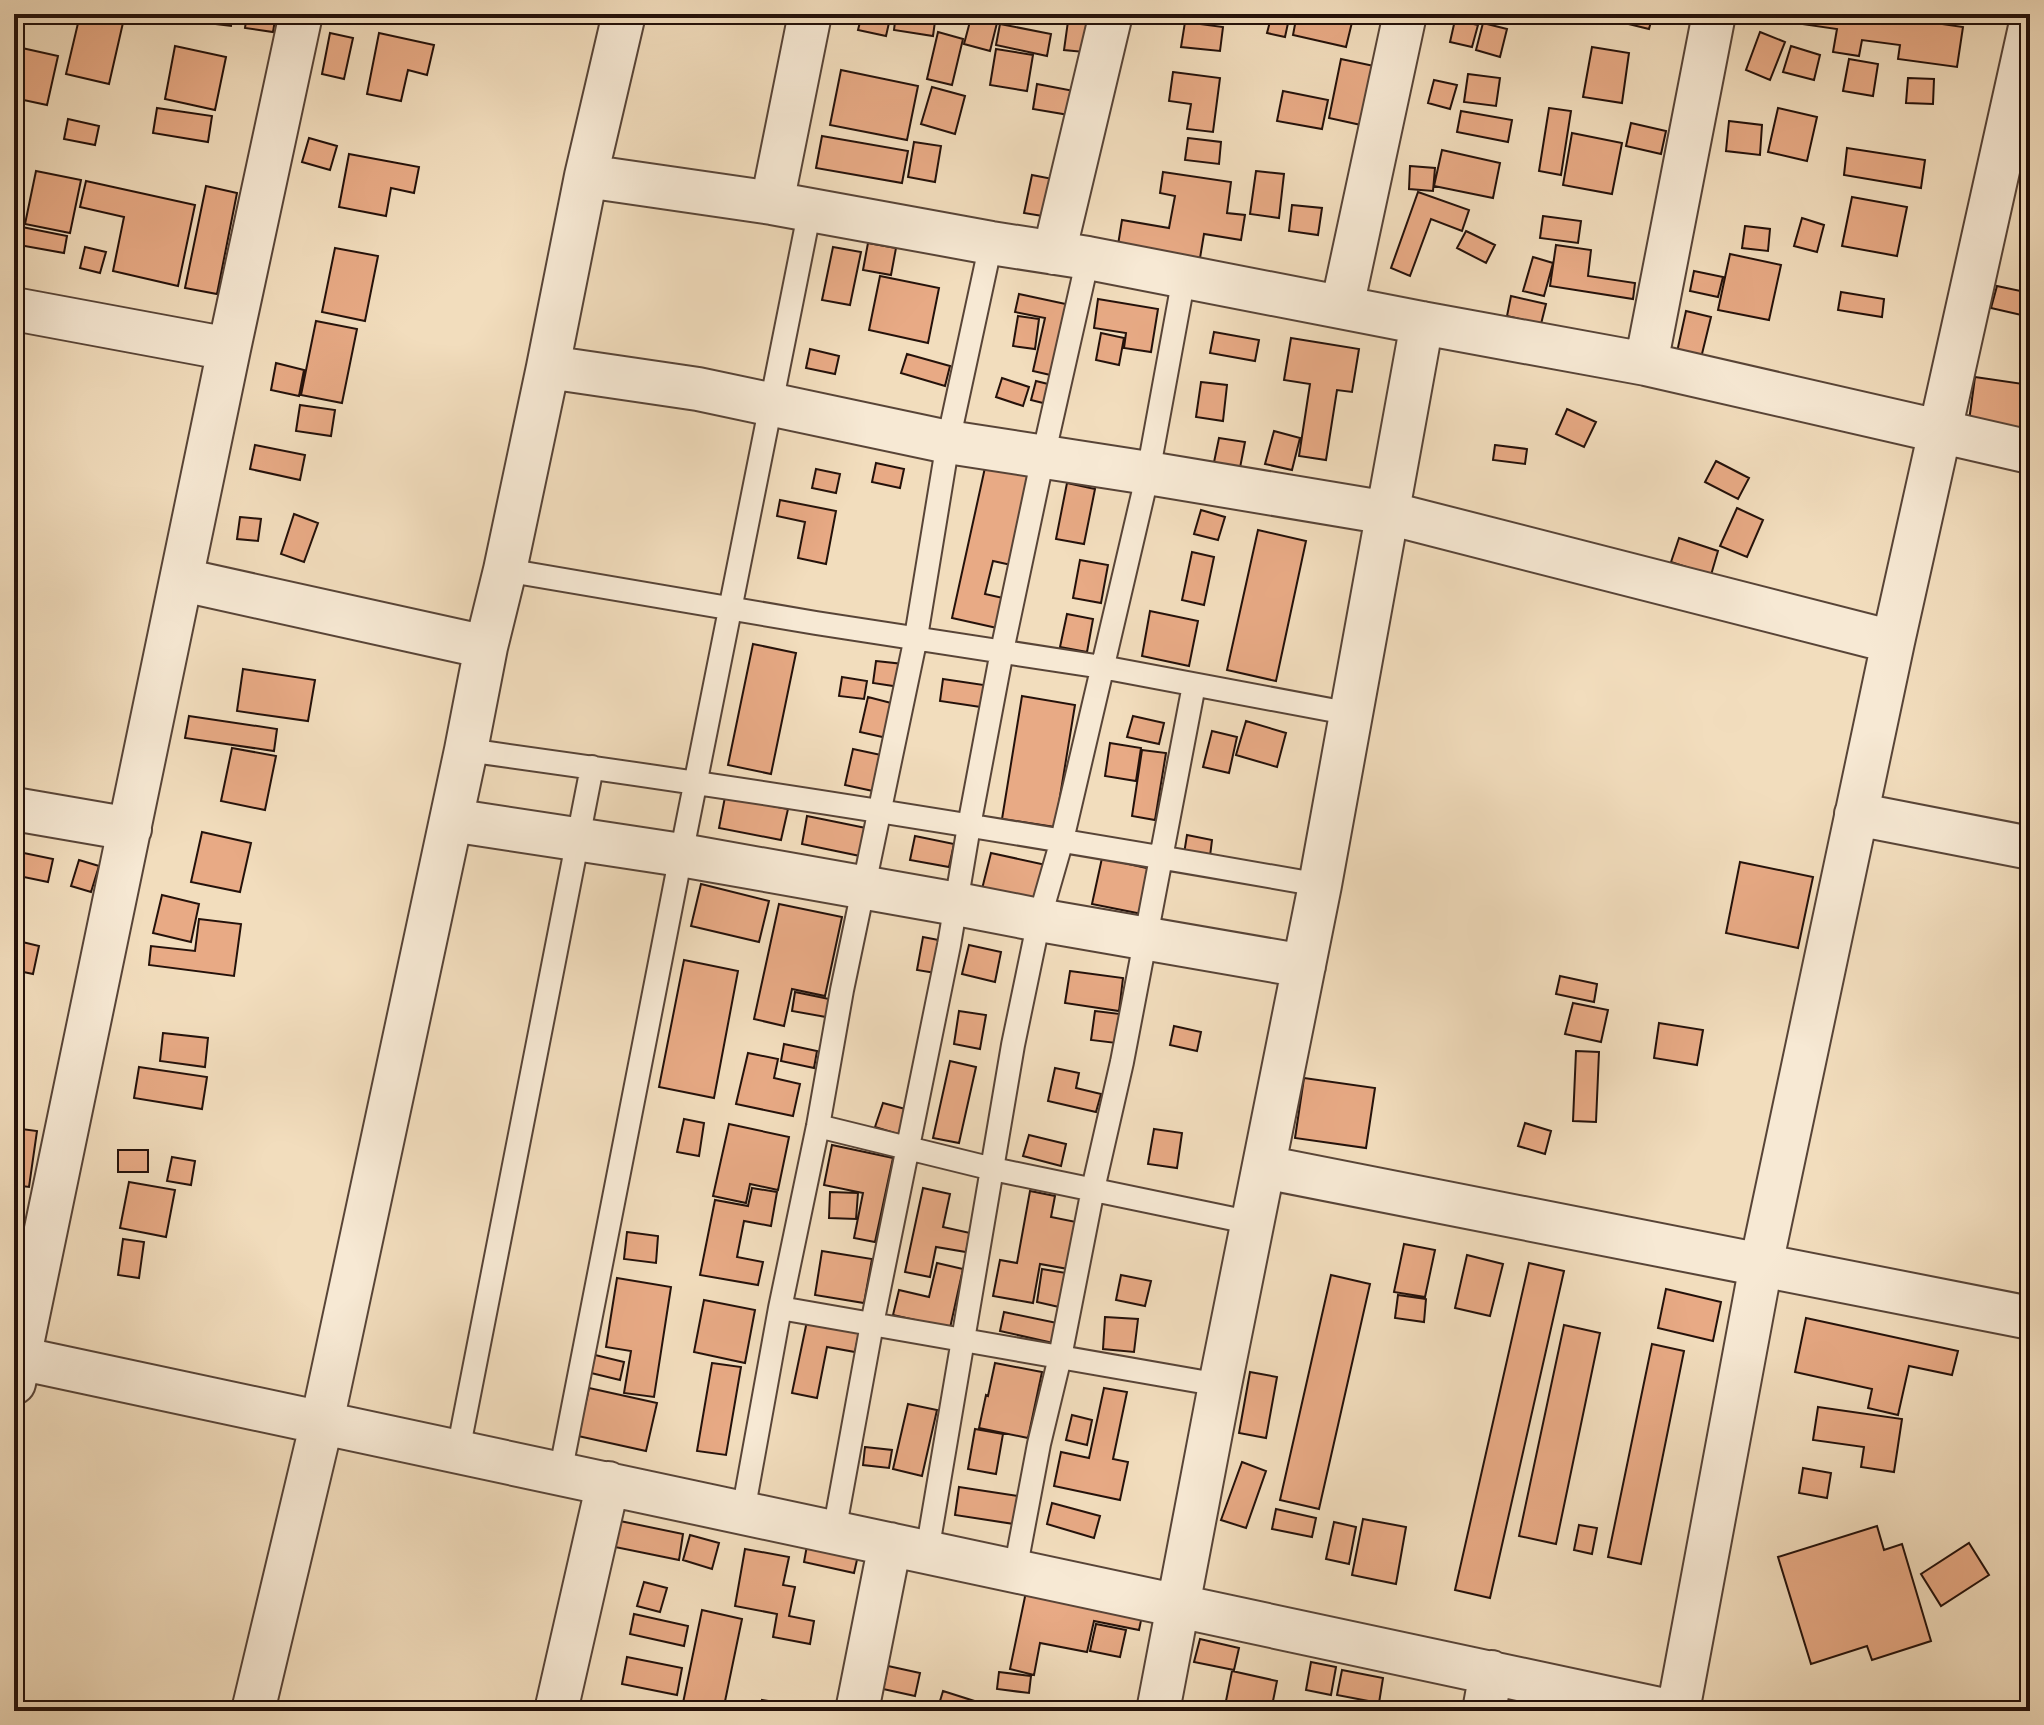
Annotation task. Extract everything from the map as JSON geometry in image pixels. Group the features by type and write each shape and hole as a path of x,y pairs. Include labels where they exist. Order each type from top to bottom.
{"street":[{"path":"301,14 16,1366 322,1422 1179,1606 1488,1692 1669,1711"},
{"path":"253,1711 322,1422 486,647 505,570 586,176 624,14"},
{"path":"791,206 810,14"},
{"path":"1071,256 1111,14"},
{"path":"1342,307 1405,14"},
{"path":"1646,364 1714,14"},
{"path":"1678,1711 1761,1265 1893,642 2030,27"},
{"path":"586,176 791,206 1646,364 2030,452"},
{"path":"14,309 229,349"},
{"path":"1158,1711 1320,885 1422,323"},
{"path":"548,367 698,389 948,442 1388,513 1893,642"},
{"path":"183,580 486,647"},
{"path":"14,809 130,829"},
{"path":"1856,814 2030,848"},
{"path":"451,820 681,855 1304,966"},
{"path":"1264,1167 2030,1318"},
{"path":"556,1711 608,1483"},
{"path":"857,1711 908,1548"}],"lane":[{"path":"560,1474 729,609 772,406 791,206"},
{"path":"743,1512 842,990 916,637 948,442 991,243"},
{"path":"834,1532 872,1324 957,904 1002,651 1043,457 1071,256"},
{"path":"908,1548 963,1339 1013,1045 1039,920 1062,840 1148,473 1184,277"},
{"path":"505,570 729,609 1102,667 1352,714"},
{"path":"1015,1571 1039,1444 1122,1062 1194,685"},
{"path":"466,750 696,781 1320,885"},
{"path":"458,1451 592,767"},
{"path":"818,1126 993,1169 1253,1223"},
{"path":"780,1308 1220,1385"}],"building":[{"path":"58,14 125,14 109,84 66,74 79,19"},
{"path":"207,14 232,14 231,26 206,23"},
{"path":"247,14 276,14 273,32 245,28"},
{"path":"862,14 891,14 886,36 858,30"},
{"path":"896,14 936,14 933,36 894,30"},
{"path":"972,14 999,15 990,51 964,44"},
{"path":"1069,14 1089,14 1084,52 1064,50"},
{"path":"1272,14 1290,14 1285,37 1267,33"},
{"path":"1297,14 1354,14 1346,47 1293,35"},
{"path":"1609,14 1653,14 1649,29 1608,19"},
{"path":"1789,14 1873,14 1963,27 1957,67 1898,59 1900,45 1862,40 1859,56 1833,52 1837,29 1788,22"},
{"path":"1455,20 1478,25 1472,47 1450,42"},
{"path":"1185,22 1223,27 1220,51 1181,47"},
{"path":"1483,23 1507,29 1500,57 1476,50"},
{"path":"1000,24 1051,34 1047,56 996,45"},
{"path":"938,32 963,39 952,85 927,79"},
{"path":"1760,32 1785,42 1770,80 1746,70"},
{"path":"330,33 353,38 344,79 322,74"},
{"path":"379,33 434,45 427,75 408,70 401,101 367,94"},
{"path":"175,46 226,57 215,110 165,99"},
{"path":"1791,46 1820,55 1814,80 1783,72"},
{"path":"1592,47 1629,53 1622,103 1583,97"},
{"path":"22,48 58,56 47,105 14,98"},
{"path":"996,49 1033,55 1027,91 990,85"},
{"path":"1341,59 1374,66 1361,125 1329,118"},
{"path":"1849,59 1878,64 1873,96 1843,91"},
{"path":"841,70 918,86 907,140 830,125"},
{"path":"1173,72 1220,78 1213,132 1187,129 1191,104 1169,101"},
{"path":"1468,74 1500,78 1496,106 1464,102"},
{"path":"1908,78 1934,79 1933,104 1906,103"},
{"path":"1434,80 1457,85 1450,109 1428,103"},
{"path":"1037,84 1074,91 1069,115 1033,109"},
{"path":"932,87 965,96 955,134 921,124"},
{"path":"1283,91 1328,100 1322,129 1277,121"},
{"path":"157,108 212,116 208,142 153,133"},
{"path":"1549,108 1571,111 1561,175 1539,171"},
{"path":"1778,108 1817,117 1807,161 1768,152"},
{"path":"1461,111 1512,120 1508,142 1457,132"},
{"path":"68,119 99,126 95,145 64,139"},
{"path":"1729,121 1762,125 1760,155 1726,151"},
{"path":"1631,123 1666,131 1661,154 1626,146"},
{"path":"1572,133 1622,143 1612,194 1563,185"},
{"path":"822,136 908,151 902,183 816,168"},
{"path":"309,138 337,146 330,170 302,162"},
{"path":"1188,138 1221,142 1219,164 1185,160"},
{"path":"914,142 941,146 935,182 908,177"},
{"path":"1847,148 1925,160 1921,188 1844,175"},
{"path":"1442,150 1500,163 1493,198 1434,186"},
{"path":"349,154 419,167 414,193 391,188 386,216 339,207"},
{"path":"1410,166 1435,168 1433,191 1409,189"},
{"path":"36,171 81,180 70,233 25,224"},
{"path":"1256,171 1284,174 1279,218 1250,214"},
{"path":"1163,172 1231,182 1227,213 1245,215 1241,240 1204,234 1200,258 1118,245 1122,220 1169,228 1175,196 1160,193"},
{"path":"1032,175 1068,182 1061,219 1024,213"},
{"path":"86,181 195,205 178,286 113,271 124,217 80,207"},
{"path":"206,186 237,193 217,294 185,288"},
{"path":"1418,192 1469,210 1462,231 1431,219 1410,276 1391,268"},
{"path":"1852,197 1907,207 1897,256 1842,246"},
{"path":"1292,205 1322,208 1318,235 1289,231"},
{"path":"1543,216 1581,221 1578,243 1540,238"},
{"path":"1802,218 1824,225 1817,252 1794,246"},
{"path":"1745,226 1770,229 1768,251 1742,248"},
{"path":"22,227 67,236 64,253 19,245"},
{"path":"1466,231 1495,245 1486,263 1457,248"},
{"path":"868,243 896,248 891,275 863,270"},
{"path":"1556,245 1591,250 1588,276 1635,283 1633,299 1550,286"},
{"path":"85,247 106,252 100,273 80,268"},
{"path":"833,247 861,252 850,305 822,300"},
{"path":"335,248 378,256 365,321 322,312"},
{"path":"1730,254 1781,265 1769,320 1718,310"},
{"path":"1533,257 1553,263 1544,296 1523,291"},
{"path":"1694,271 1723,277 1718,297 1690,291"},
{"path":"880,276 939,288 928,343 869,330"},
{"path":"1997,286 2030,293 2030,317 1991,308"},
{"path":"1841,292 1884,299 1882,317 1838,310"},
{"path":"1019,294 1075,306 1059,377 1033,371 1045,318 1015,312"},
{"path":"1511,296 1546,304 1541,324 1507,316"},
{"path":"1098,299 1158,309 1151,352 1124,348 1126,333 1094,328"},
{"path":"1686,311 1711,317 1701,358 1677,352"},
{"path":"1018,316 1039,319 1035,349 1013,346"},
{"path":"316,321 357,329 342,403 301,395"},
{"path":"1214,332 1259,340 1255,361 1210,353"},
{"path":"1101,333 1124,338 1119,365 1096,360"},
{"path":"1291,338 1359,349 1352,392 1337,390 1326,460 1299,456 1310,384 1284,380"},
{"path":"810,349 839,356 835,374 806,368"},
{"path":"907,354 950,366 945,386 901,373"},
{"path":"276,363 304,370 299,396 271,390"},
{"path":"1975,377 2030,385 2024,430 1969,421"},
{"path":"1002,378 1029,387 1023,406 996,397"},
{"path":"1036,381 1064,388 1059,407 1031,400"},
{"path":"1201,382 1227,385 1223,421 1196,417"},
{"path":"300,405 335,410 331,436 296,431"},
{"path":"1567,409 1596,422 1584,447 1556,434"},
{"path":"1274,431 1300,438 1292,470 1265,464"},
{"path":"1219,438 1245,442 1238,478 1212,472"},
{"path":"255,445 305,455 300,480 250,469"},
{"path":"1495,445 1527,449 1525,464 1493,460"},
{"path":"1716,461 1749,478 1738,499 1705,482"},
{"path":"876,463 904,469 900,488 872,482"},
{"path":"986,463 1041,475 1020,567 993,561 985,594 1012,600 1006,630 952,618"},
{"path":"816,469 840,474 836,493 812,488"},
{"path":"1067,483 1095,489 1084,544 1056,539"},
{"path":"780,500 836,511 826,564 798,558 805,522 777,516"},
{"path":"1737,508 1763,520 1747,557 1720,546"},
{"path":"1201,510 1225,517 1218,540 1194,534"},
{"path":"294,514 318,523 304,562 281,554"},
{"path":"240,517 261,519 258,541 237,539"},
{"path":"1258,530 1306,541 1276,681 1227,670"},
{"path":"1679,538 1718,551 1711,575 1671,562"},
{"path":"1192,552 1214,557 1204,605 1182,600"},
{"path":"1080,560 1108,565 1101,603 1073,598"},
{"path":"1150,611 1198,621 1189,666 1142,656"},
{"path":"1067,614 1093,619 1087,652 1060,647"},
{"path":"753,644 796,653 771,774 728,765"},
{"path":"876,661 903,664 900,687 873,683"},
{"path":"243,669 315,680 308,721 237,711"},
{"path":"842,677 867,681 864,699 839,696"},
{"path":"943,679 1004,688 1001,710 940,701"},
{"path":"1022,696 1075,705 1055,827 1002,819"},
{"path":"868,697 895,704 887,738 860,732"},
{"path":"189,716 277,729 274,751 185,738"},
{"path":"1133,716 1164,723 1159,744 1127,737"},
{"path":"1246,721 1286,733 1277,767 1236,755"},
{"path":"1212,731 1237,737 1229,773 1203,767"},
{"path":"1110,743 1141,748 1136,781 1105,776"},
{"path":"232,748 276,756 265,810 221,801"},
{"path":"853,749 881,755 873,791 845,785"},
{"path":"1142,750 1166,753 1155,820 1132,816"},
{"path":"725,797 788,809 781,840 719,828"},
{"path":"807,816 866,828 860,856 802,844"},
{"path":"202,832 251,843 240,892 191,882"},
{"path":"1187,835 1212,840 1209,864 1183,860"},
{"path":"915,836 954,844 949,867 910,860"},
{"path":"14,851 53,859 48,882 14,875"},
{"path":"991,853 1046,865 1039,901 982,889"},
{"path":"1102,858 1151,869 1142,914 1092,904"},
{"path":"79,860 99,866 91,892 71,886"},
{"path":"1740,862 1813,877 1798,948 1726,933"},
{"path":"701,884 769,901 759,942 691,926"},
{"path":"162,895 199,904 191,942 153,933"},
{"path":"779,904 842,917 825,996 792,989 784,1026 754,1019"},
{"path":"199,919 241,924 234,976 149,965 151,946 195,951"},
{"path":"923,937 954,943 948,975 917,970"},
{"path":"14,940 39,946 33,974 14,970"},
{"path":"969,945 1001,952 995,982 962,974"},
{"path":"684,960 738,971 714,1098 659,1087"},
{"path":"1070,971 1123,978 1119,1011 1065,1003"},
{"path":"1560,976 1597,984 1594,1002 1556,994"},
{"path":"795,992 829,999 826,1017 792,1011"},
{"path":"1573,1003 1608,1010 1601,1042 1565,1034"},
{"path":"959,1011 986,1015 980,1049 954,1044"},
{"path":"1095,1011 1120,1014 1116,1043 1091,1040"},
{"path":"1659,1023 1703,1030 1697,1065 1654,1058"},
{"path":"1174,1026 1201,1032 1197,1051 1170,1045"},
{"path":"163,1033 208,1038 205,1067 160,1061"},
{"path":"784,1044 817,1051 814,1068 781,1061"},
{"path":"1576,1051 1599,1052 1596,1122 1573,1121"},
{"path":"748,1053 778,1059 774,1078 800,1084 793,1116 736,1104"},
{"path":"950,1061 976,1067 959,1143 933,1138"},
{"path":"139,1067 207,1077 202,1109 134,1098"},
{"path":"1055,1068 1079,1073 1076,1088 1101,1094 1096,1112 1048,1101"},
{"path":"1304,1078 1375,1088 1366,1148 1295,1138"},
{"path":"883,1103 909,1110 901,1135 875,1127"},
{"path":"684,1119 704,1123 699,1156 677,1152"},
{"path":"1525,1123 1551,1131 1545,1154 1518,1146"},
{"path":"729,1124 789,1137 778,1190 750,1184 746,1203 713,1196"},
{"path":"14,1128 37,1131 29,1187 14,1185"},
{"path":"1154,1129 1182,1133 1177,1168 1148,1164"},
{"path":"1029,1135 1066,1144 1061,1166 1023,1156"},
{"path":"832,1145 893,1158 875,1242 854,1238 863,1193 824,1185"},
{"path":"118,1150 148,1150 148,1172 118,1172"},
{"path":"172,1157 195,1161 191,1185 167,1181"},
{"path":"129,1182 175,1190 166,1237 120,1228"},
{"path":"752,1188 777,1192 771,1226 744,1221 737,1257 763,1262 758,1285 700,1275 715,1200 748,1206"},
{"path":"923,1188 950,1194 943,1227 970,1233 966,1252 936,1247 930,1277 905,1272"},
{"path":"1030,1191 1055,1196 1051,1217 1076,1222 1068,1269 1040,1264 1033,1303 993,1296 1000,1260 1017,1263"},
{"path":"830,1192 858,1193 856,1219 829,1218"},
{"path":"14,1227 23,1229 14,1272"},
{"path":"627,1232 658,1236 656,1263 624,1259"},
{"path":"123,1239 144,1242 139,1278 118,1275"},
{"path":"1404,1244 1435,1250 1425,1297 1394,1292"},
{"path":"822,1251 872,1259 864,1303 815,1295"},
{"path":"1467,1255 1503,1264 1490,1316 1455,1308"},
{"path":"937,1263 963,1269 950,1328 893,1315 899,1290 929,1297"},
{"path":"1529,1263 1564,1271 1490,1598 1455,1590"},
{"path":"1042,1269 1066,1273 1059,1307 1037,1302"},
{"path":"1121,1275 1151,1281 1145,1306 1116,1300"},
{"path":"1331,1275 1370,1284 1319,1509 1280,1500"},
{"path":"617,1278 671,1287 654,1397 624,1393 631,1351 606,1347"},
{"path":"1666,1289 1721,1302 1713,1341 1658,1328"},
{"path":"1398,1295 1426,1299 1424,1322 1395,1318"},
{"path":"704,1300 755,1310 745,1363 694,1352"},
{"path":"1004,1312 1057,1323 1053,1343 1000,1331"},
{"path":"1105,1317 1138,1319 1134,1352 1103,1349"},
{"path":"1806,1318 1958,1351 1952,1375 1909,1366 1898,1415 1868,1408 1872,1389 1795,1372"},
{"path":"807,1321 859,1333 855,1352 827,1347 817,1398 792,1393"},
{"path":"1564,1325 1600,1333 1556,1544 1519,1536"},
{"path":"1652,1344 1684,1351 1641,1564 1608,1557"},
{"path":"595,1355 624,1362 620,1380 591,1373"},
{"path":"712,1363 741,1367 726,1455 697,1451"},
{"path":"995,1363 1042,1372 1028,1438 979,1428"},
{"path":"1250,1372 1277,1377 1266,1438 1239,1433"},
{"path":"589,1388 657,1403 646,1451 578,1436"},
{"path":"1104,1388 1127,1392 1113,1459 1128,1462 1120,1500 1054,1486 1061,1452 1089,1458"},
{"path":"908,1404 937,1410 922,1476 893,1469"},
{"path":"1818,1407 1902,1419 1894,1472 1861,1467 1864,1447 1813,1440"},
{"path":"1072,1415 1092,1420 1087,1445 1066,1440"},
{"path":"975,1429 1003,1434 996,1474 968,1469"},
{"path":"865,1447 892,1450 889,1468 863,1465"},
{"path":"1242,1462 1266,1471 1246,1528 1221,1520"},
{"path":"1803,1468 1831,1473 1827,1498 1799,1493"},
{"path":"959,1487 1018,1496 1014,1524 955,1515"},
{"path":"1052,1503 1100,1516 1094,1538 1047,1524"},
{"path":"1276,1509 1316,1518 1312,1537 1272,1529"},
{"path":"1363,1519 1406,1527 1396,1584 1352,1575"},
{"path":"620,1521 683,1534 679,1560 615,1547"},
{"path":"1334,1522 1356,1527 1349,1564 1326,1559"},
{"path":"1579,1525 1597,1528 1592,1554 1574,1550"},
{"path":"1877,1526 1884,1550 1902,1544 1931,1641 1872,1660 1867,1646 1811,1664 1778,1557"},
{"path":"690,1535 719,1543 712,1569 683,1560"},
{"path":"808,1540 859,1551 854,1573 804,1562"},
{"path":"1969,1543 1989,1575 1941,1606 1921,1574"},
{"path":"745,1549 789,1557 783,1585 795,1587 789,1616 814,1621 810,1644 773,1637 777,1614 735,1606"},
{"path":"644,1582 667,1588 660,1612 637,1606"},
{"path":"1027,1587 1143,1611 1139,1630 1094,1621 1087,1652 1040,1643 1034,1675 1010,1669"},
{"path":"702,1610 742,1619 723,1711 683,1703"},
{"path":"634,1614 688,1626 684,1646 630,1634"},
{"path":"1096,1624 1126,1630 1120,1657 1090,1651"},
{"path":"1200,1639 1239,1648 1234,1670 1194,1662"},
{"path":"627,1657 682,1668 677,1695 622,1684"},
{"path":"1311,1662 1336,1667 1331,1695 1306,1690"},
{"path":"888,1666 920,1673 915,1696 883,1689"},
{"path":"1342,1670 1383,1678 1379,1703 1337,1695"},
{"path":"1232,1671 1277,1681 1271,1711 1224,1711"},
{"path":"999,1672 1031,1676 1029,1693 997,1689"},
{"path":"943,1691 987,1705 985,1711 937,1711"},
{"path":"762,1700 788,1704 787,1711 760,1711"}]}
